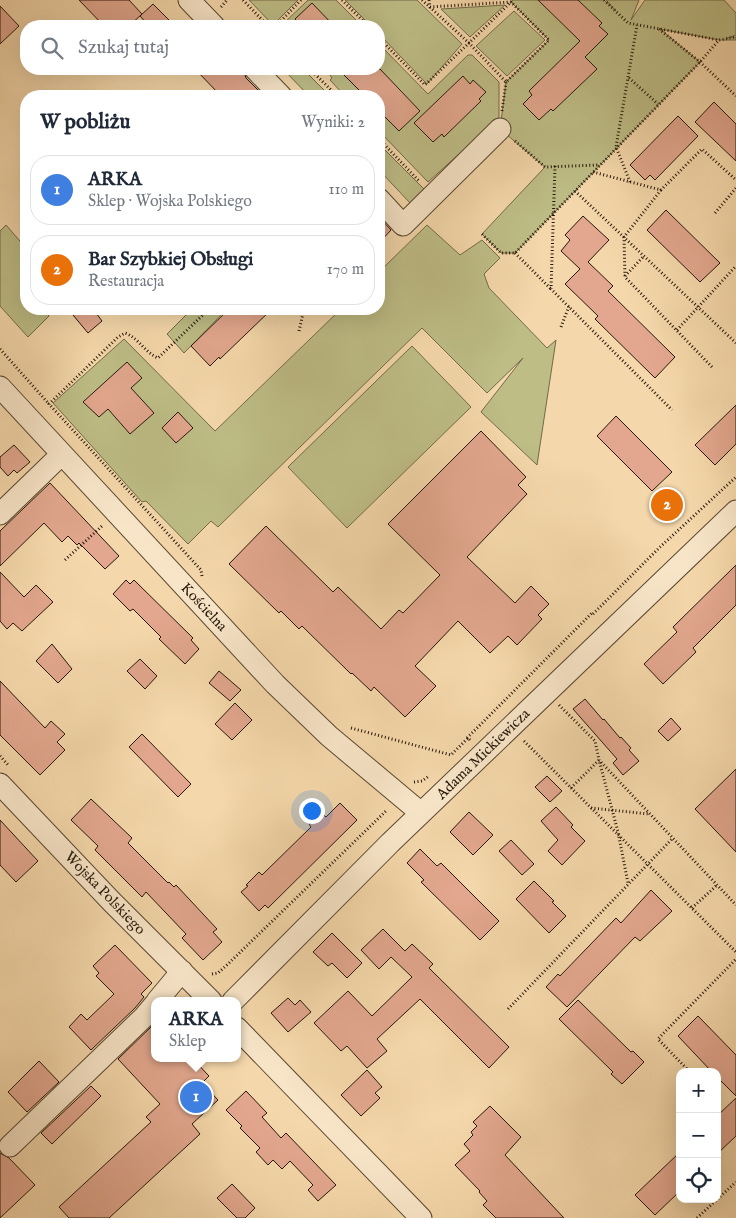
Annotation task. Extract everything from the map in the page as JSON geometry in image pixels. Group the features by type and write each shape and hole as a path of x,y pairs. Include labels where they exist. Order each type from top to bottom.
{"street":[{"path":"190,0 208,20"},
{"path":"261,75 275,90"},
{"path":"385,205 403,224 500,129"},
{"name":"Kościelna","path":"0,387 275,684 329,736 421,813"},
{"path":"0,514 62,454"},
{"name":"Adama Mickiewicza","path":"237,997 366,866 736,511"},
{"name":"Wojska Polskiego","path":"7,777 112,901 207,997"},
{"path":"160,997 182,971"},
{"path":"10,1146 151,1008"},
{"path":"241,1032 420,1218"}],"path":[{"path":"243,0 262,20"},
{"path":"282,20 301,0"},
{"path":"342,0 362,20"},
{"path":"422,0 469,42 506,82"},
{"path":"429,0 430,7"},
{"path":"604,0 628,23 719,40 736,37"},
{"path":"430,7 512,1"},
{"path":"385,44 426,85 512,1"},
{"path":"512,1 549,40 506,82 500,129 546,167 599,165"},
{"path":"630,182 616,148 637,25"},
{"path":"659,29 700,62 736,96"},
{"path":"515,253 719,40"},
{"path":"316,75 331,90"},
{"path":"628,77 658,104"},
{"path":"385,145 434,195"},
{"path":"713,368 625,276 624,237 661,190 702,148 736,180"},
{"path":"551,289 555,166"},
{"path":"593,172 661,190"},
{"path":"715,213 736,188"},
{"path":"575,190 736,343"},
{"path":"482,234 501,253 515,253 672,410"},
{"path":"625,276 644,256"},
{"path":"677,330 736,266"},
{"path":"561,327 569,306"},
{"path":"49,404 118,337 125,333 133,336 149,354 158,358 203,315"},
{"path":"299,331 303,315"},
{"path":"0,349 201,570 202,577"},
{"path":"444,762 592,613 736,477"},
{"path":"65,560 116,513"},
{"path":"592,613 609,633"},
{"path":"547,692 595,741 628,884"},
{"path":"347,727 451,755"},
{"path":"510,728 736,952"},
{"path":"468,738 484,752"},
{"path":"0,756 7,777"},
{"path":"572,788 599,760"},
{"path":"599,760 736,905"},
{"path":"204,970 211,974 218,973 389,808 388,805 410,781 422,781 430,776"},
{"path":"591,808 650,814"},
{"path":"508,1009 672,838"},
{"path":"692,908 718,885"},
{"path":"686,1068 658,1039 736,959"},
{"path":"697,1218 736,1182"}],"shaded area":[{"path":"249,0 298,0 278,20 268,20"},
{"path":"308,0 336,0 356,20 287,20"},
{"path":"345,0 417,0 462,44 427,84 385,40 385,20 365,20"},
{"path":"513,0 604,0 616,11 606,0 639,0 631,20 645,0 724,0 736,13 736,35 727,38 736,37 736,40 719,40 660,29 700,62 515,253 501,253 482,234 545,167 500,129 506,82 549,40 511,2"},
{"path":"505,5 470,37 441,9"},
{"path":"514,11 545,40 507,76 476,46"},
{"path":"385,50 428,94 468,55 472,55 499,82 499,118 428,182 385,137 385,90 339,90 330,80 332,78 330,75 385,75"},
{"path":"289,75 309,75 324,90 303,90"},
{"path":"385,150 430,195 411,204 385,176"},
{"path":"6,225 20,241 20,315 49,316 28,337 0,306 0,231"},
{"path":"427,225 460,255 482,240 500,258 484,274 489,288 547,348 556,340 537,465 481,412 523,358 487,393 422,328 218,527 211,521 188,544 146,501 142,502 53,403 124,339 215,431 335,315 385,315 385,266"},
{"path":"186,315 221,315 184,353 167,334"},
{"path":"412,346 471,407 347,528 288,467"}],"building":[{"path":"79,0 129,0 142,14 136,20 98,20"},
{"path":"538,0 578,0 602,23 599,26 608,34 585,57 597,69 553,111 551,109 539,120 523,104 532,95 529,91 580,41"},
{"path":"312,3 328,20 296,20"},
{"path":"153,4 169,20 144,20 140,16"},
{"path":"0,6 19,26 0,44"},
{"path":"385,74 420,111 399,131 385,117 385,90 359,90 344,75"},
{"path":"201,75 245,75 258,90 215,90"},
{"path":"463,76 470,84 473,80 486,92 479,99 481,101 444,137 442,134 433,142 414,123"},
{"path":"714,102 736,124 736,161 695,122"},
{"path":"678,116 698,136 655,180 650,175 645,180 630,165"},
{"path":"666,210 720,263 700,282 647,230"},
{"path":"583,216 609,240 588,262 613,286 608,291 675,357 655,378 595,319 598,316 565,284 580,269 561,251 570,240 565,235"},
{"path":"385,224 391,230 385,236"},
{"path":"73,315 98,315 102,321 88,333"},
{"path":"223,315 266,315 220,359 219,357 210,366 191,346"},
{"path":"127,362 142,378 131,388 154,413 130,434 108,409 99,417 83,402"},
{"path":"736,405 736,444 715,465 695,445"},
{"path":"178,412 193,428 176,443 162,428"},
{"path":"616,416 672,472 652,491 597,436"},
{"path":"481,431 526,477 518,485 527,494 467,557 515,603 531,586 549,604 538,615 542,619 517,645 508,636 490,653 458,621 415,666 436,686 405,717 374,687 371,691 351,674 302,626 299,629 281,611 279,613 229,564 266,526 333,592 338,587 381,629 399,610 403,613 440,575 388,524"},
{"path":"14,445 30,462 17,473 14,470 8,476 0,467 0,457"},
{"path":"50,483 119,556 105,569 79,543 77,545 68,536 62,542 44,523 0,566 0,531"},
{"path":"664,492 676,504 661,519 650,507"},
{"path":"736,565 736,605 693,648 696,652 663,684 644,664 677,632 673,627"},
{"path":"0,572 24,597 36,585 53,602 22,631 13,623 7,629 0,621"},
{"path":"126,580 130,584 134,580 193,638 191,640 199,649 185,664 159,639 161,637 133,609 130,611 113,594"},
{"path":"52,644 72,669 58,683 36,661"},
{"path":"140,659 157,676 145,689 127,671"},
{"path":"219,671 241,690 230,701 209,683"},
{"path":"0,681 45,728 51,721 65,734 57,742 65,750 40,775 0,735"},
{"path":"585,699 631,748 629,750 639,761 623,775 613,763 617,759 573,709"},
{"path":"235,703 252,720 232,740 215,724"},
{"path":"671,718 681,729 668,741 658,731"},
{"path":"142,734 191,784 178,797 129,747"},
{"path":"736,769 736,852 695,809"},
{"path":"547,776 562,791 550,802 535,787"},
{"path":"91,799 132,838 128,843 168,883 174,887 176,885 217,929 213,932 222,942 203,960 182,938 186,934 146,892 142,897 95,850 98,846 71,820"},
{"path":"340,803 357,820 268,908 265,905 259,911 241,892 248,886 246,885 259,872 262,875 311,827 309,824 321,813 326,817"},
{"path":"556,807 573,825 571,827 585,841 562,865 548,851 558,840 541,821"},
{"path":"469,812 493,835 473,855 450,832"},
{"path":"0,820 38,861 16,882 0,865"},
{"path":"511,840 534,864 522,875 499,851"},
{"path":"420,849 437,866 441,863 499,921 480,940 421,882 424,880 407,863"},
{"path":"534,881 566,916 549,933 516,899"},
{"path":"651,890 672,911 640,941 635,937 567,1007 546,987 558,974 560,976 616,918 621,923"},
{"path":"383,929 405,951 412,944 433,964 429,968 509,1047 489,1068 420,999 377,1039 387,1051 367,1068 347,1046 341,1051 314,1023 348,991 372,1016 412,977 391,957 379,969 361,950"},
{"path":"332,933 362,963 347,978 332,963 328,966 313,952"},
{"path":"115,945 152,983 141,994 144,997 135,1008 91,1050 69,1027 81,1014 87,1020 114,994 96,976 99,973 93,966"},
{"path":"288,998 295,1005 300,1000 311,1012 288,1032 271,1013"},
{"path":"578,1000 631,1052 633,1051 644,1062 622,1084 611,1074 613,1072 559,1019"},
{"path":"698,1016 736,1055 736,1096 721,1081 721,1068 708,1068 678,1036"},
{"path":"151,1027 151,1062 196,1062 209,1076 202,1083 218,1100 192,1124 200,1134 109,1218 69,1218 59,1207 151,1122 146,1117 160,1104 118,1059"},
{"path":"39,1061 59,1082 27,1112 8,1092"},
{"path":"367,1070 382,1087 375,1093 380,1098 361,1116 341,1095"},
{"path":"91,1086 101,1096 52,1144 41,1133"},
{"path":"246,1091 267,1113 262,1117 281,1138 286,1133 336,1185 318,1201 308,1190 313,1185 290,1161 282,1169 273,1160 268,1165 256,1152 260,1148 240,1128 242,1126 226,1110"},
{"path":"736,1098 736,1136 721,1150 721,1113"},
{"path":"490,1106 521,1137 505,1155 564,1218 496,1218 483,1205 487,1201 480,1191 455,1165 470,1151 464,1144 473,1135 471,1132 477,1126 473,1122"},
{"path":"0,1153 9,1158 35,1185 0,1218"},
{"path":"676,1156 676,1195 655,1215 635,1195"},
{"path":"232,1184 255,1208 245,1218 237,1218 217,1198"}],"place":[{"name":"Bar Szybkiej Obsługi","path":"667,505"},
{"name":"ARKA","path":"196,1097"}]}
